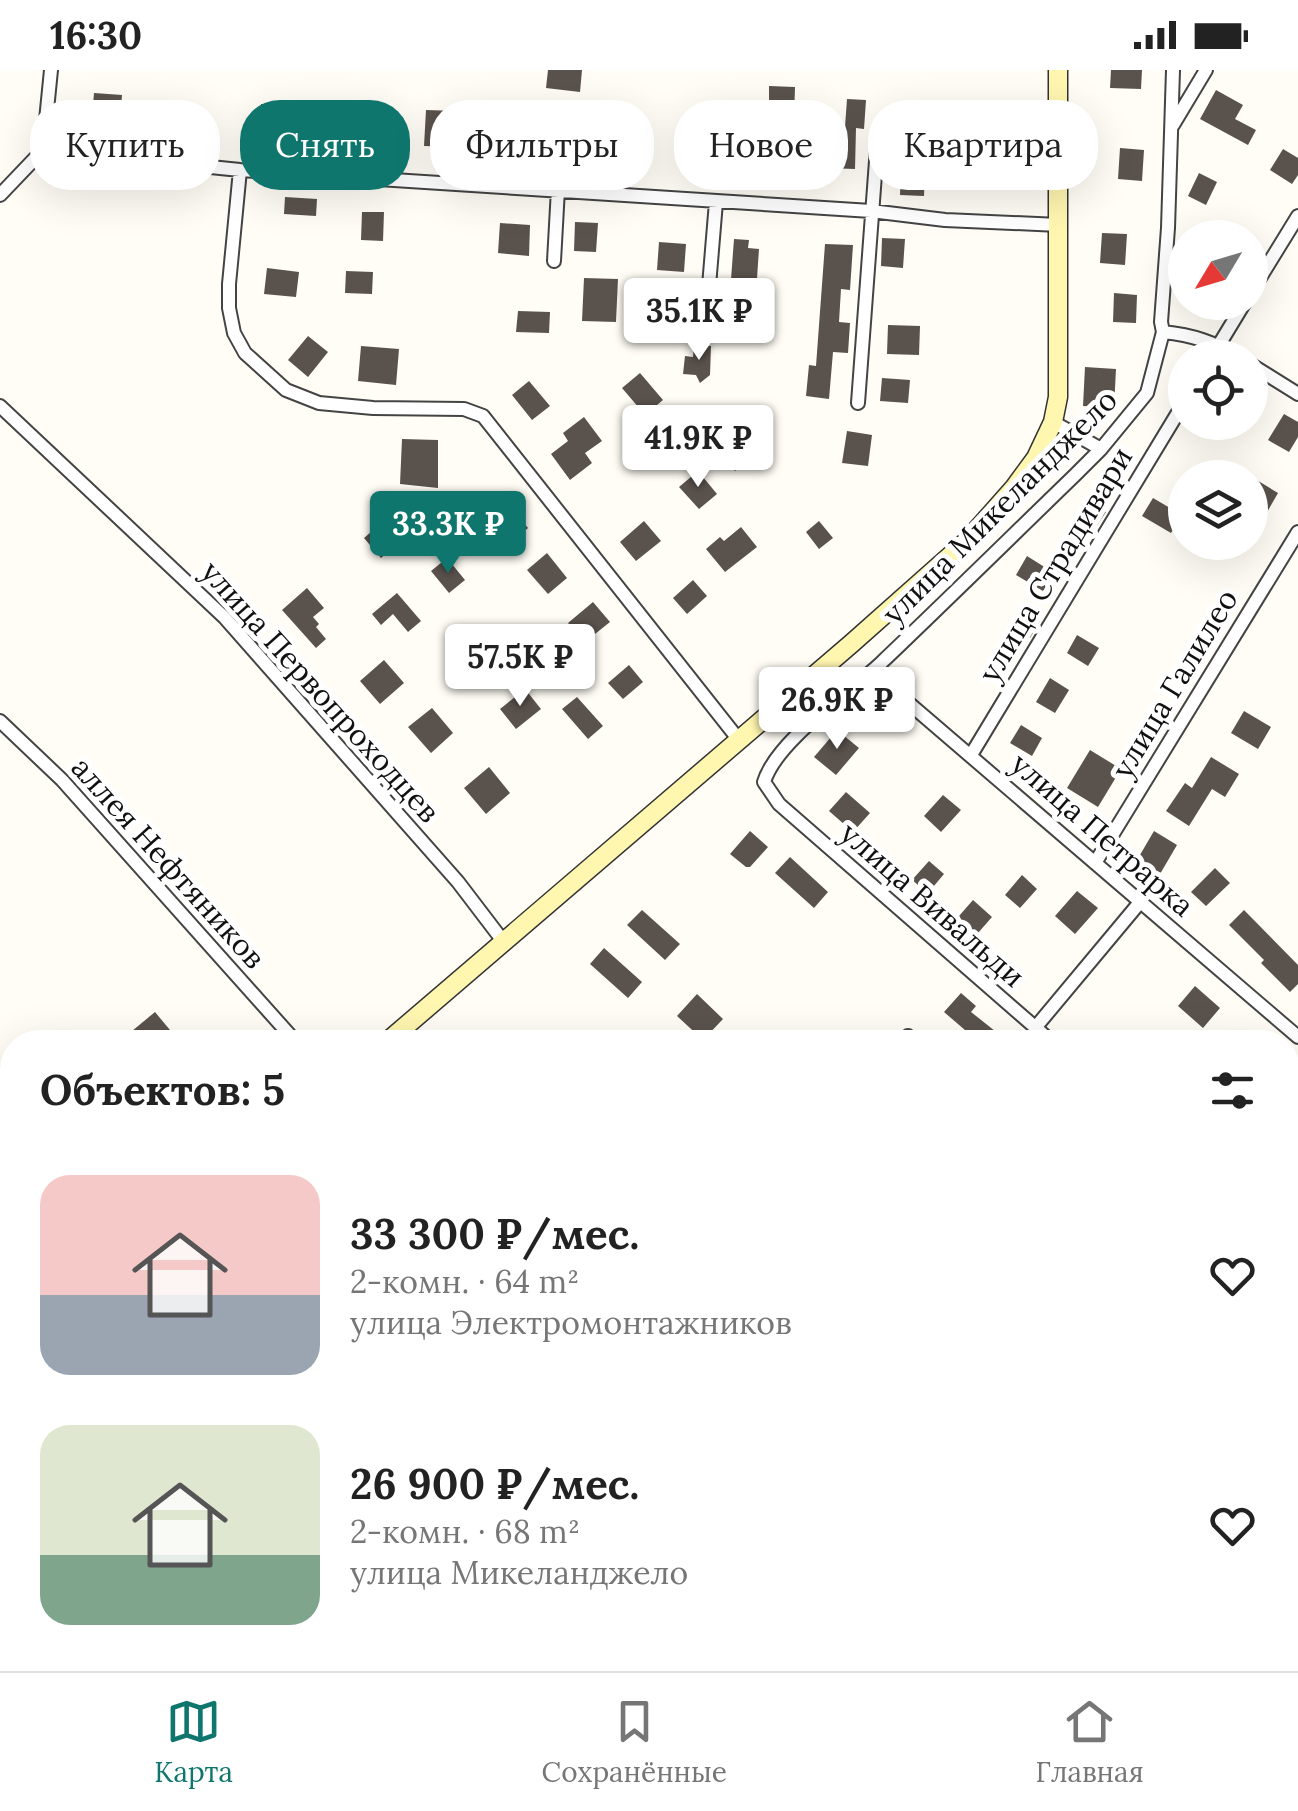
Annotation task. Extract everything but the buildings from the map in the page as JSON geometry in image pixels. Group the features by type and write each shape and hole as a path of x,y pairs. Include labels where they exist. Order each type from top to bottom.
{"street":[{"path":"47,100 50,70"},
{"path":"401,1030 968,541 1036,458 1053,422 1058,397 1058,70"},
{"name":"улица Микеланджело","path":"780,804 764,782 768,769 801,732 878,666 1101,448 1147,393 1163,332 1173,70"},
{"path":"1172,127 1206,70"},
{"path":"0,195 30,164"},
{"path":"220,168 240,170 228,308 234,334 245,354 286,390 319,403 464,409 483,416 739,740"},
{"path":"554,261 558,190"},
{"path":"570,190 871,210 945,220 1059,225"},
{"path":"858,402 873,190"},
{"path":"706,322 716,202"},
{"path":"1268,265 1298,216"},
{"path":"1163,332 1207,340"},
{"path":"1268,375 1298,394"},
{"name":"улица Первопроходцев","path":"0,406 225,618 458,882 503,941"},
{"path":"1053,422 1101,448"},
{"name":"улица Страдивари","path":"971,755 1168,428"},
{"name":"улица Галилео","path":"1095,863 1298,532"},
{"name":"улица Петрарка","path":"878,666 897,693 1290,1030"},
{"name":"аллея Нефтяников","path":"0,721 62,780 285,1030"},
{"name":"улица Вивальди","path":"780,804 1037,1030"},
{"path":"1035,1028 1142,901"}]}
